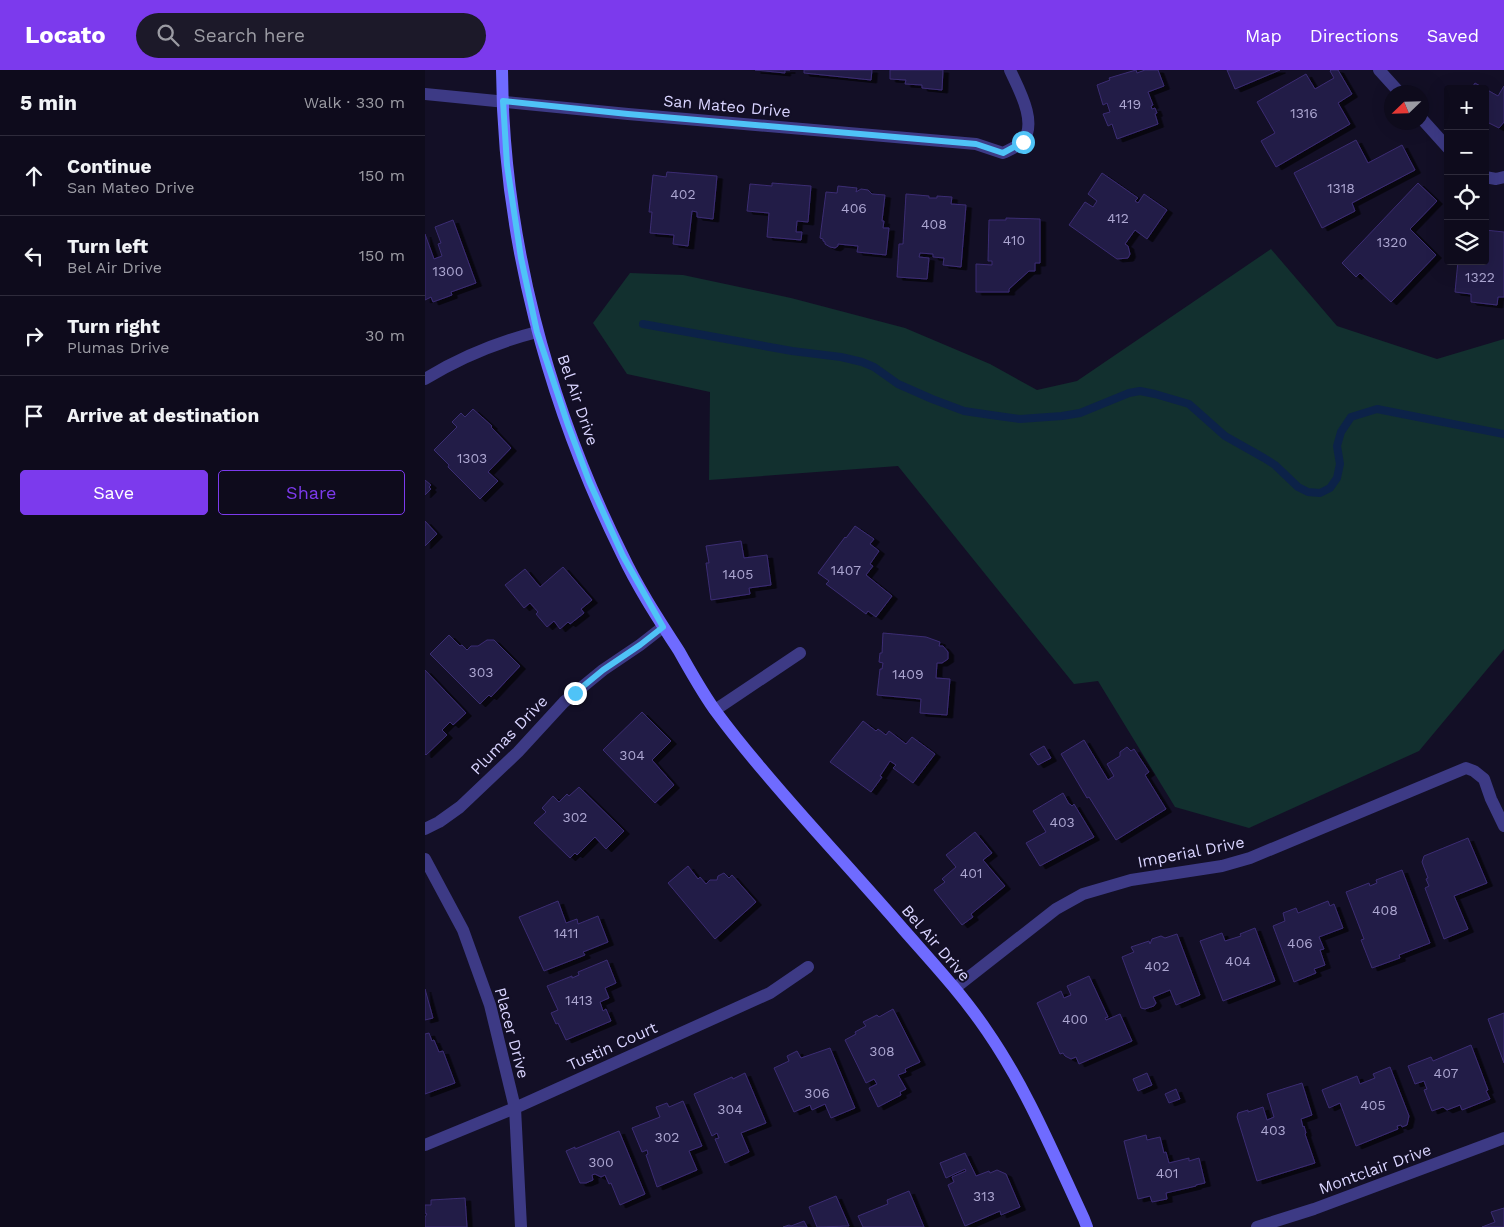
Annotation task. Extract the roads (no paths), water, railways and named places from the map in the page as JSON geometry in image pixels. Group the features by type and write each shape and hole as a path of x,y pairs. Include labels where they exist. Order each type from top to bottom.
{"street":[{"name":"Bel Air Drive","path":"502,70 508,174 521,258 537,332 589,481 623,556 663,627 715,710 751,757 955,988 987,1030 1017,1078 1087,1227"},
{"name":"San Mateo Drive","path":"425,94 628,114 976,144 1003,153 1023,142 1029,129 1026,107 1010,70"},
{"path":"1379,70 1393,85"},
{"path":"1429,127 1444,144"},
{"path":"1489,178 1496,179 1504,177"},
{"path":"425,379 443,368 510,339 537,332"},
{"name":"Plumas Drive","path":"425,829 439,822 461,806 518,752 564,702 603,670 663,627"},
{"path":"715,710 800,653"},
{"name":"Imperial Drive","path":"955,988 1056,909 1083,894 1131,880 1222,866 1250,858 1466,768 1475,771 1484,779 1504,826"},
{"name":"Placer Drive","path":"425,859 463,930 490,1005 515,1108 521,1227"},
{"name":"Tustin Court","path":"425,1145 515,1108 769,992 808,967"},
{"name":"Montclair Drive","path":"1257,1227 1504,1138"}],"waterway":[{"path":"643,324 862,362 874,367 898,384 964,411 1020,419 1080,413 1129,393 1140,391 1155,394 1189,404 1225,436 1275,465 1298,487 1308,492 1320,493 1330,488 1337,478 1340,464 1337,446 1341,432 1351,417 1377,409 1504,434"}]}
